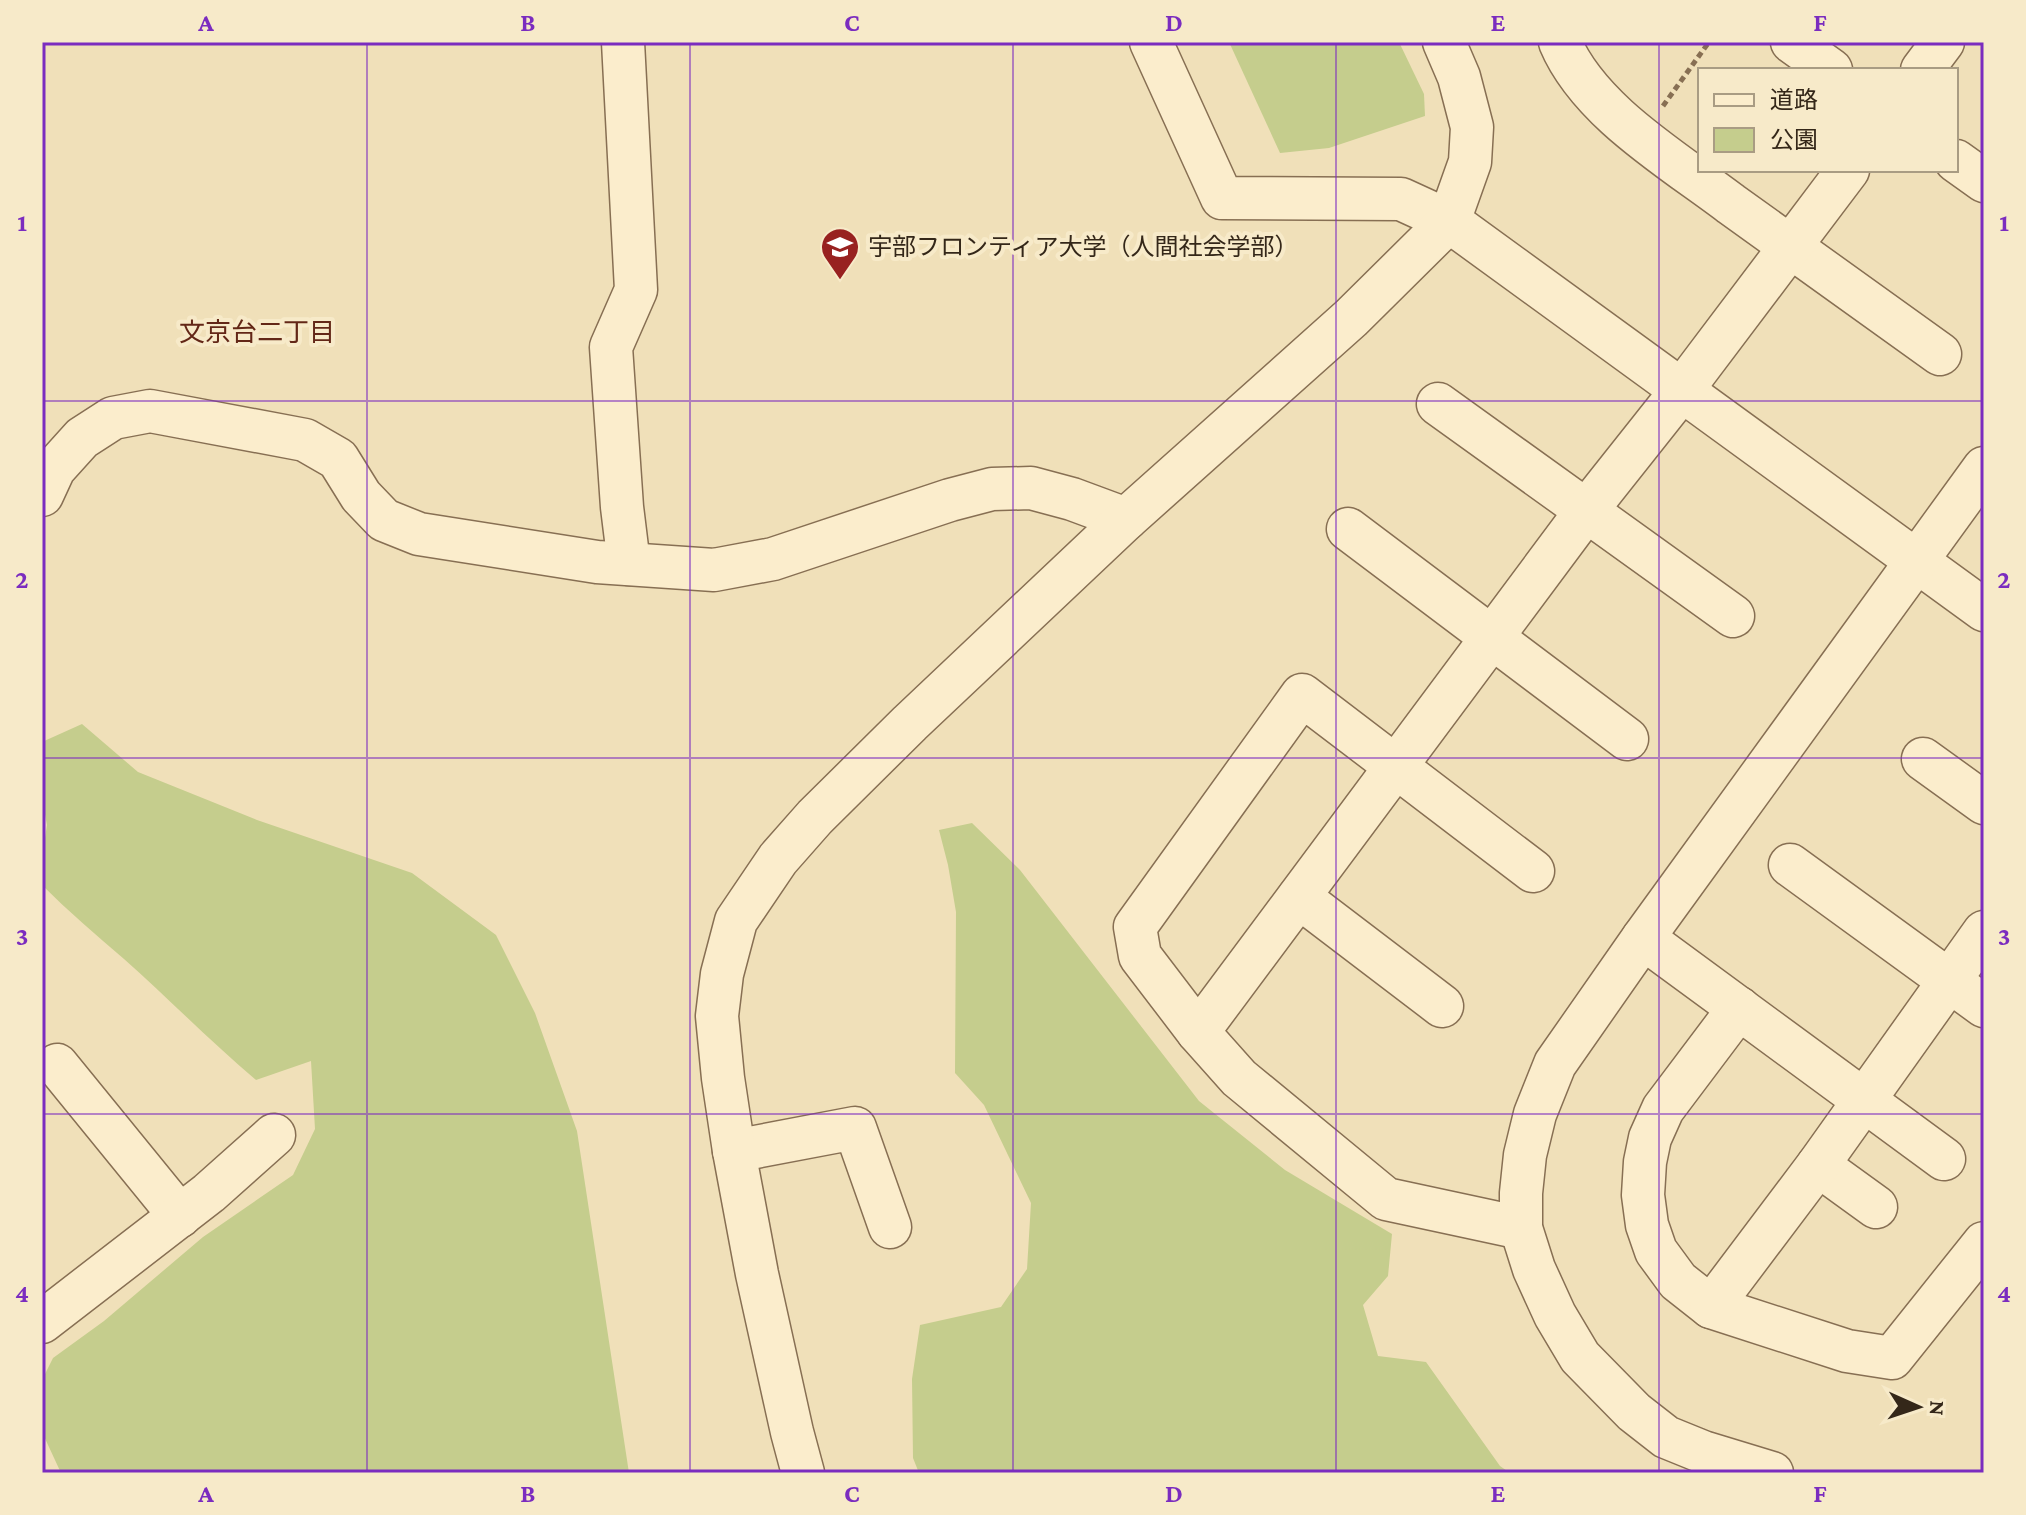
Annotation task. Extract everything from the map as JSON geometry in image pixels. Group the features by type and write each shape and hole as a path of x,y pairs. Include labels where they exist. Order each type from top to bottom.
{"street":[{"path":"623,42 636,290 611,347 629,564"},
{"path":"1151,42 1222,198 1401,199 1449,221 1984,610"},
{"path":"803,1473 757,1274 723,1078 717,1016 722,974 736,921 778,859 815,817 910,723 1126,519 1351,318 1449,221 1470,162 1472,127 1459,77 1444,42"},
{"path":"1560,42 1566,56 1590,89 1613,114 1641,137 1940,354"},
{"path":"1792,42 1828,68"},
{"path":"1924,68 1943,42"},
{"path":"1958,162 1984,181"},
{"path":"1198,1032 1586,511 1847,172"},
{"path":"1438,404 1733,616"},
{"path":"42,495 54,469 82,438 113,418 150,411 305,440 338,459 361,496 384,520 419,534 597,562 714,570 773,559 992,489 1031,488 1126,519"},
{"path":"1772,1473 1666,1437 1634,1412 1580,1357 1555,1315 1534,1269 1521,1228 1525,1155 1535,1114 1555,1064 1984,468"},
{"path":"1348,529 1627,739"},
{"path":"1521,1228 1386,1199 1239,1078 1198,1032 1140,956 1135,927 1302,695 1533,871"},
{"path":"1923,759 1984,803"},
{"path":"1790,865 1984,1006"},
{"path":"1299,897 1442,1006"},
{"path":"1711,1307 1818,1165 1984,932"},
{"path":"1643,938 1944,1159"},
{"path":"1739,1008 1663,1109 1650,1138 1643,1195 1647,1225 1656,1251 1678,1281 1711,1307 1847,1351 1892,1358 1984,1243"},
{"path":"57,1065 180,1216"},
{"path":"734,1151 855,1128 890,1227"},
{"path":"42,1322 209,1193 274,1135"},
{"path":"1818,1165 1876,1207"}],"path":[{"path":"1641,137 1709,42"}],"green space":[{"path":"1229,42 1399,42 1424,94 1425,116 1329,148 1280,153"},
{"path":"82,724 138,772 257,820 412,873 496,935 535,1013 577,1131 629,1473 61,1473 42,1432 42,1380 53,1358 104,1321 203,1237 293,1175 315,1129 311,1061 256,1080 42,885 47,825 42,799 42,742"},
{"path":"972,823 1020,870 1199,1101 1285,1170 1392,1234 1388,1276 1363,1305 1378,1356 1426,1362 1500,1466 1510,1473 919,1473 913,1458 912,1379 920,1325 1001,1307 1027,1269 1031,1203 984,1105 955,1073 956,912 939,830"}],"place":[{"name":"宇部フロンティア大学（人間社会学部）","path":"840,281"}],"district":[{"name":"文京台二丁目","path":"257,332"}]}
